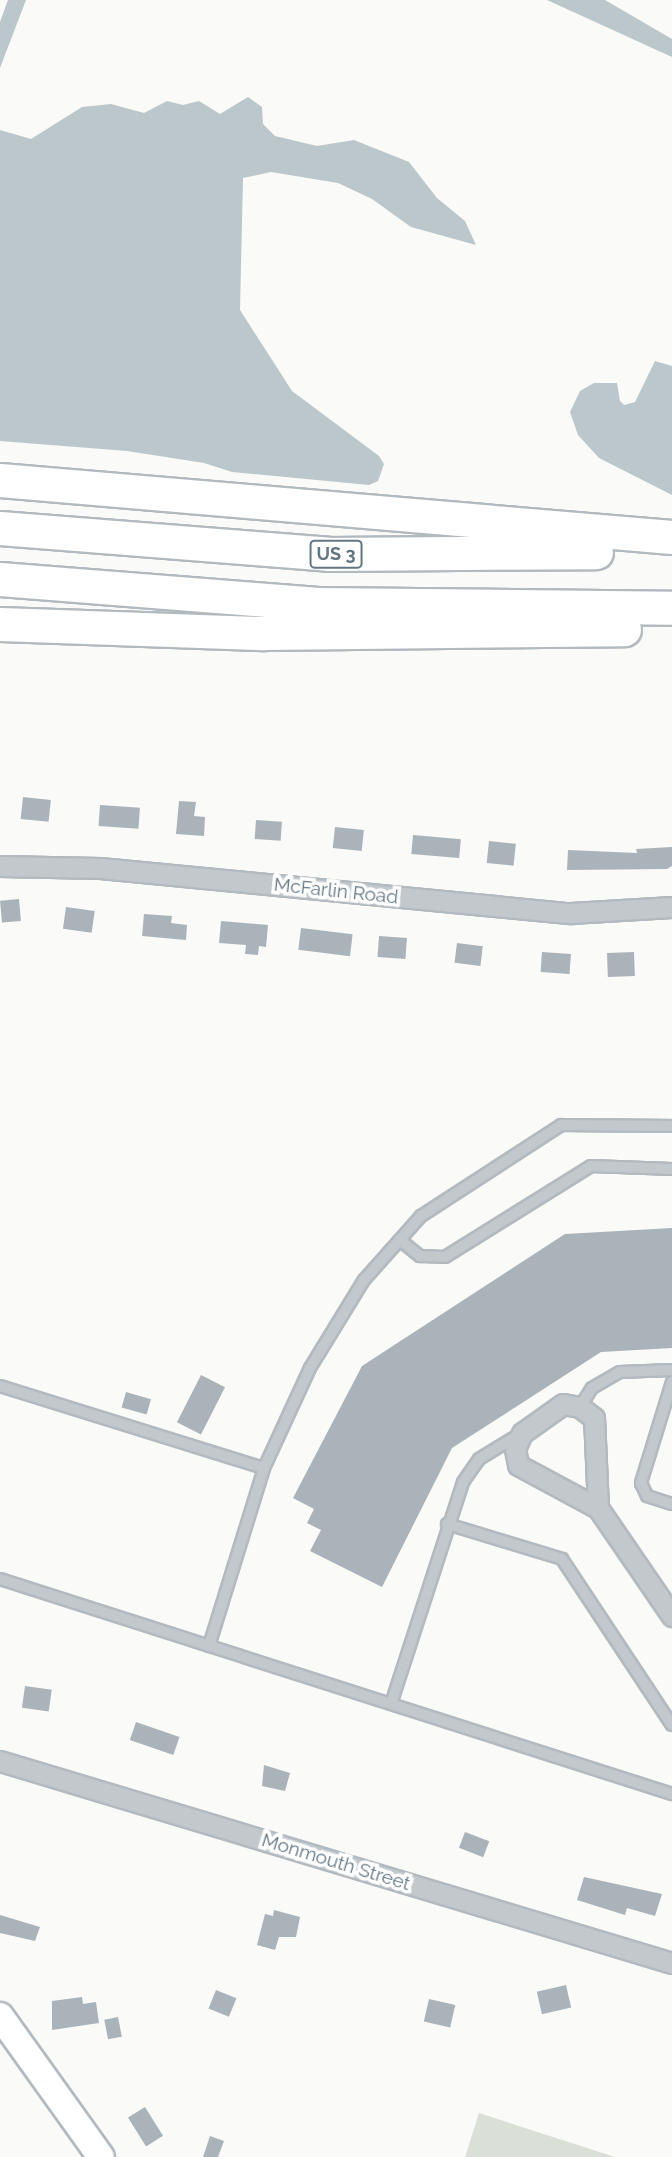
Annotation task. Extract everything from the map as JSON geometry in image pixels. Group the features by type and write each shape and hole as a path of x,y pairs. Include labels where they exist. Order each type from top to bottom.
{"highway":[{"path":"0,480 672,537"},
{"name":"US 3","path":"0,528 377,556 672,550"},
{"path":"0,579 318,604 672,608"},
{"path":"0,624 114,630"},
{"path":"0,630 565,633 672,626"}],"main road":[{"path":"0,2017 101,2157"}],"street":[{"name":"McFarlin Road","path":"0,866 100,868 571,913 672,907"},
{"path":"598,1508 594,1418 580,1406 563,1404 522,1433 515,1449 518,1465 598,1508 672,1616"},
{"name":"Monmouth Street","path":"0,1761 672,1963"}],"lane":[{"path":"209,1646 264,1468 310,1368 364,1280 421,1216 561,1125 672,1126"},
{"path":"400,1240 420,1256 445,1257 591,1166 672,1169"},
{"path":"580,1406 593,1388 620,1372 672,1370"},
{"path":"672,1382 641,1482 647,1496 672,1504"},
{"path":"0,1386 264,1468"},
{"path":"391,1704 447,1524 463,1482 478,1459 522,1433"},
{"path":"447,1524 562,1559 672,1725"},
{"path":"0,1579 672,1794"}],"shaded area":[{"path":"8,0 26,0 0,68 0,22"},
{"path":"547,0 605,0 672,39 672,57"},
{"path":"248,97 262,107 263,124 275,136 317,146 354,140 409,162 437,198 465,221 476,245 411,227 372,199 338,183 271,172 243,178 240,310 292,391 379,456 384,464 378,481 369,485 232,472 204,463 127,451 0,441 0,130 31,139 82,107 111,104 144,113 167,101 183,105 199,101 220,114"},
{"path":"655,361 672,366 672,495 599,458 578,435 570,412 580,391 594,383 617,383 620,401 624,405 635,402"},
{"path":"479,2113 615,2157 465,2157"}],"building":[{"path":"23,797 51,800 49,822 21,819"},
{"path":"179,801 196,802 194,816 205,817 204,836 176,834"},
{"path":"100,805 140,808 138,829 99,826"},
{"path":"256,820 282,822 281,841 255,839"},
{"path":"335,827 364,830 362,851 333,848"},
{"path":"413,835 461,839 459,858 411,854"},
{"path":"489,841 516,844 514,866 487,863"},
{"path":"672,847 672,866 667,869 567,870 568,850 637,853 636,849"},
{"path":"19,899 21,921 2,923 0,901"},
{"path":"66,907 95,911 92,933 63,929"},
{"path":"144,914 172,916 171,923 187,925 186,940 142,936"},
{"path":"221,921 268,925 266,947 259,946 258,955 245,954 246,945 219,943"},
{"path":"301,928 353,934 350,956 298,950"},
{"path":"379,936 407,938 405,959 378,957"},
{"path":"457,943 483,946 480,966 455,963"},
{"path":"542,952 571,954 570,974 541,972"},
{"path":"634,952 635,976 608,977 607,953"},
{"path":"672,1228 672,1348 601,1352 452,1448 382,1587 310,1551 321,1530 307,1523 314,1509 293,1498 362,1366 565,1234"},
{"path":"201,1375 225,1387 201,1434 177,1422"},
{"path":"126,1392 151,1399 147,1415 122,1407"},
{"path":"25,1686 52,1690 49,1712 22,1708"},
{"path":"136,1722 179,1737 173,1755 130,1740"},
{"path":"264,1765 290,1773 285,1791 262,1786"},
{"path":"465,1832 489,1841 483,1857 459,1848"},
{"path":"584,1877 662,1894 655,1916 627,1908 625,1915 577,1900"},
{"path":"274,1910 300,1917 296,1937 279,1937 275,1950 257,1945 265,1914 273,1916"},
{"path":"0,1915 40,1927 35,1941 0,1933"},
{"path":"566,1985 571,2007 542,2014 537,1992"},
{"path":"216,1990 236,1998 229,2017 209,2009"},
{"path":"82,1997 83,2004 96,2002 99,2023 52,2030 52,2001"},
{"path":"429,1999 455,2005 450,2027 424,2021"},
{"path":"118,2017 122,2037 108,2039 104,2020"},
{"path":"145,2107 163,2136 146,2146 128,2118"},
{"path":"210,2136 224,2141 218,2157 203,2157"}]}
